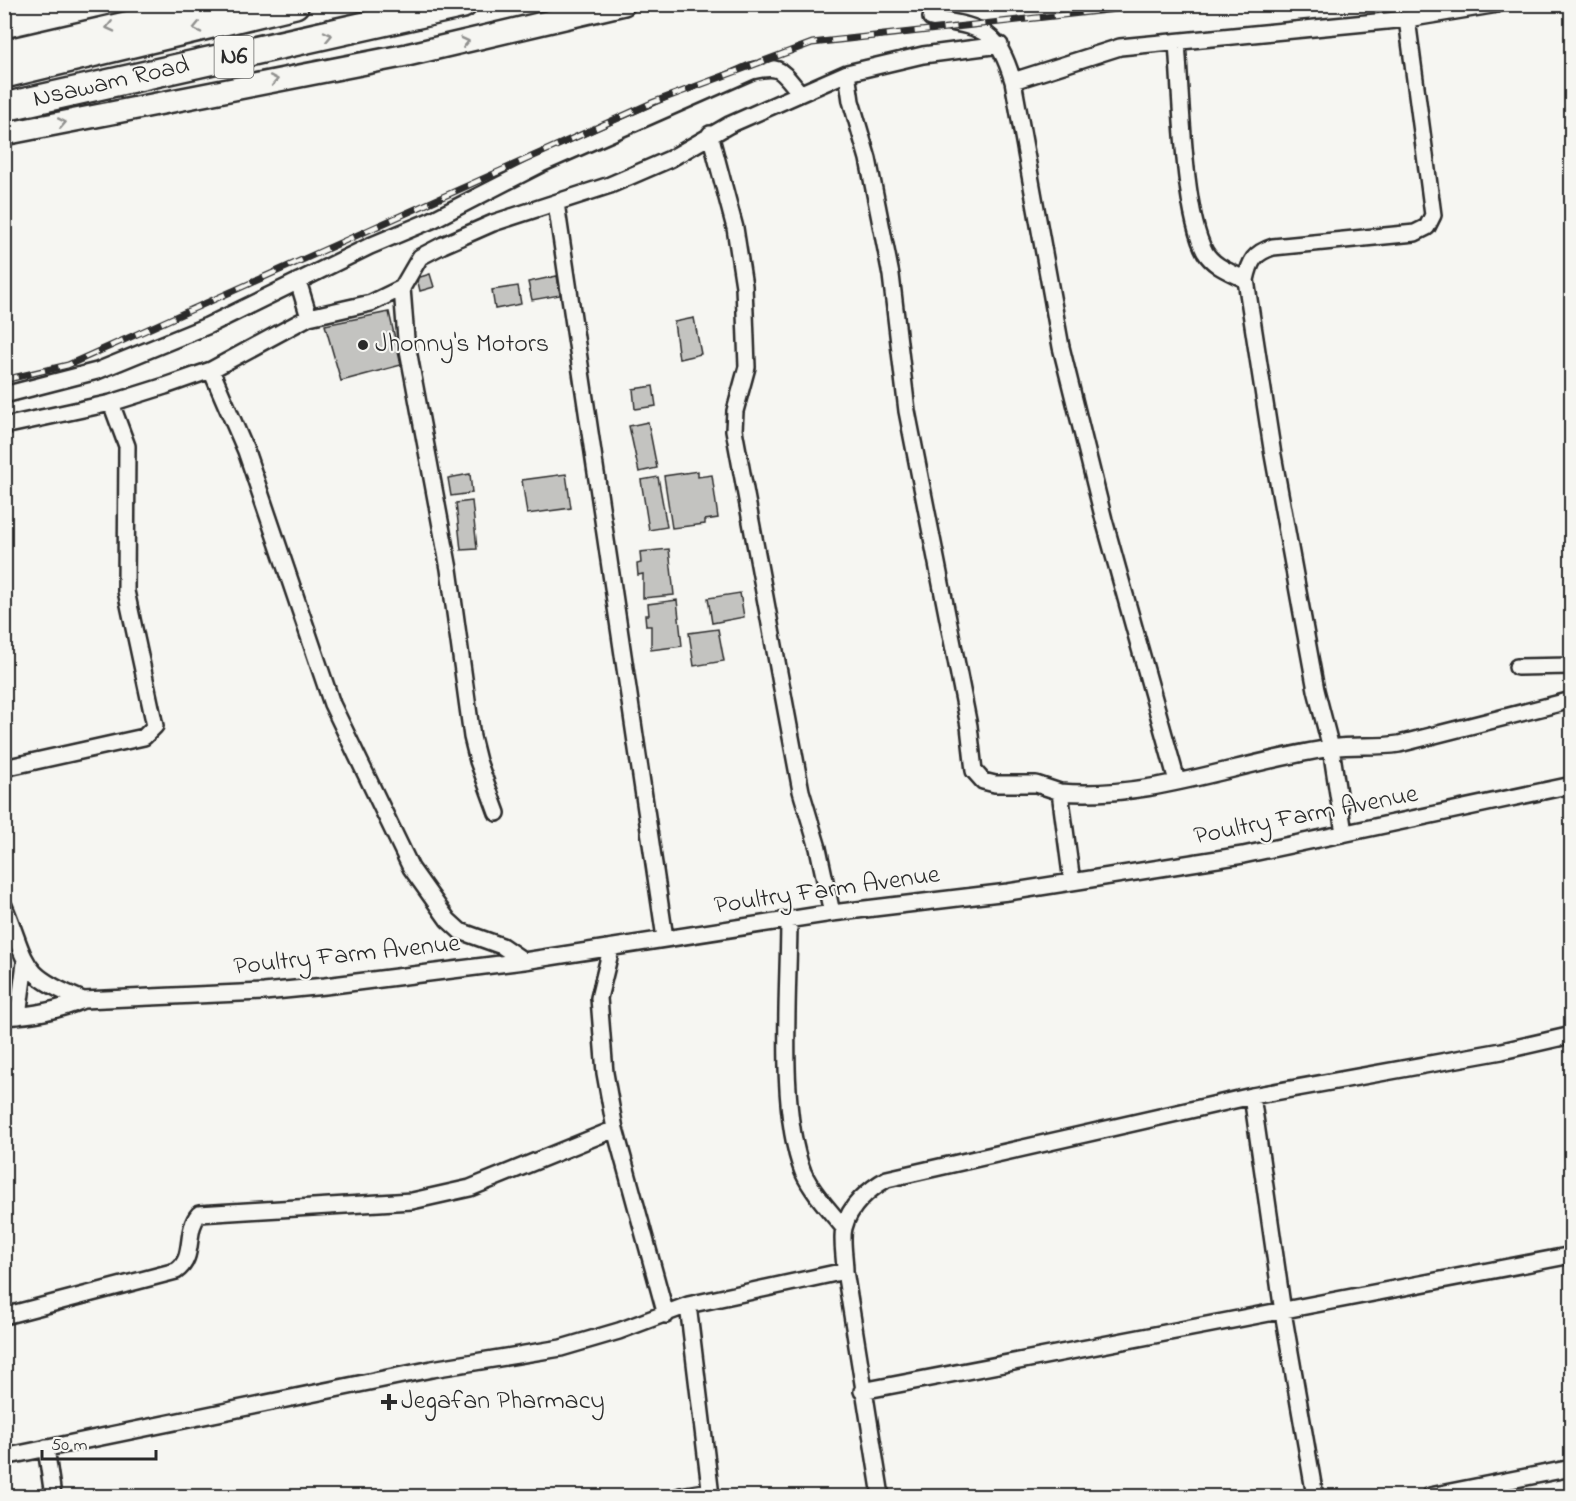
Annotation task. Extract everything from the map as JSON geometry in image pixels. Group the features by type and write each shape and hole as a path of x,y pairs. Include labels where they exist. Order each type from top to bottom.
{"highway":[{"name":"Nsawam Road","path":"4,74 295,4"},
{"name":"Nsawam Road","path":"4,107 463,4"}],"main road":[{"path":"4,51 208,4"},
{"path":"4,134 407,55 624,4"}],"street":[{"path":"1013,81 1106,50 1407,19 1498,4"},
{"path":"931,18 970,25 989,34 1000,45 1013,81 1061,347 1116,565 1177,781"},
{"path":"1344,833 1331,748 1316,690 1273,455 1246,280 1250,262 1260,251 1273,247 1415,233 1427,227 1433,215 1431,190 1420,132 1407,19"},
{"path":"1177,43 1189,184 1197,234 1206,253 1216,265 1246,280"},
{"path":"497,813 478,761 472,736 449,569 406,339 402,288 420,257 494,223 610,185 670,159 710,134 847,73 923,55 1000,45"},
{"path":"4,395 97,371 207,326 370,246 432,220 541,164 752,71 771,67 781,71 800,93"},
{"path":"847,73 851,101 868,159 891,274 906,411 969,726 974,771 983,781 995,784 1036,784 1060,792 1114,792 1331,748 1376,748 1399,744 1572,700"},
{"path":"710,134 735,228 744,286 747,367 735,411 734,430 801,791 818,848 831,913"},
{"path":"556,203 665,938"},
{"path":"432,220 443,245"},
{"path":"298,281 309,317"},
{"path":"4,426 111,403 211,370 309,317 370,303 402,288"},
{"path":"211,370 246,451 332,704 411,868 448,920 460,931 502,946 524,961"},
{"path":"4,768 144,736 155,726 126,591 127,446 111,403"},
{"path":"1517,667 1572,666"},
{"name":"Poultry Farm Avenue","path":"83,1000 264,992 611,949 665,938 831,913 1072,882 1243,855 1572,785"},
{"path":"1060,792 1072,882"},
{"path":"4,906 25,963 37,977 54,988 83,1000"},
{"path":"789,920 789,1089 794,1136 804,1172 844,1228"},
{"path":"611,949 599,998 601,1038 615,1129 666,1314"},
{"path":"25,963 11,1016 59,1010 83,1000"},
{"path":"881,1497 862,1391 845,1271 844,1228 857,1204 870,1188 887,1179 1252,1096 1502,1051 1572,1035"},
{"path":"1252,1096 1283,1312 1315,1497"},
{"path":"4,1316 176,1271 184,1266 188,1258 193,1221 199,1214 412,1201 470,1188 615,1129"},
{"path":"862,1391 1572,1255"},
{"path":"4,1456 432,1369 561,1348 688,1305 845,1271"},
{"path":"680,1497 710,1494 688,1305"},
{"path":"46,1448 53,1497"},
{"path":"1430,1497 1572,1468"}],"building":[{"path":"430,274 434,287 420,291 417,278"},
{"path":"557,276 560,295 532,300 528,282"},
{"path":"518,286 521,304 495,309 492,290"},
{"name":"Jhonny's Motors","path":"389,312 401,365 341,381 325,325"},
{"path":"694,318 701,354 679,359 674,322"},
{"path":"653,386 656,406 635,409 633,389"},
{"path":"648,422 657,468 639,472 629,426"},
{"path":"698,471 698,477 712,475 718,518 705,520 705,524 672,528 664,476"},
{"path":"470,474 472,493 451,496 448,478"},
{"path":"566,474 571,508 527,514 522,480"},
{"path":"658,477 667,527 649,530 641,480"},
{"path":"472,501 477,549 461,550 456,503"},
{"path":"669,549 674,595 643,598 643,574 638,575 637,564 641,563 640,552"},
{"path":"740,593 744,617 712,623 708,598"},
{"path":"677,600 682,646 651,650 651,626 646,626 645,615 649,615 648,604"},
{"path":"718,629 724,661 694,666 689,633"}],"railway":[{"path":"4,380 68,365 654,102 812,43 1161,4"}],"place":[{"name":"Jhonny's Motors","path":"363,345"},
{"name":"Jegafan Pharmacy","path":"389,1402"}]}
